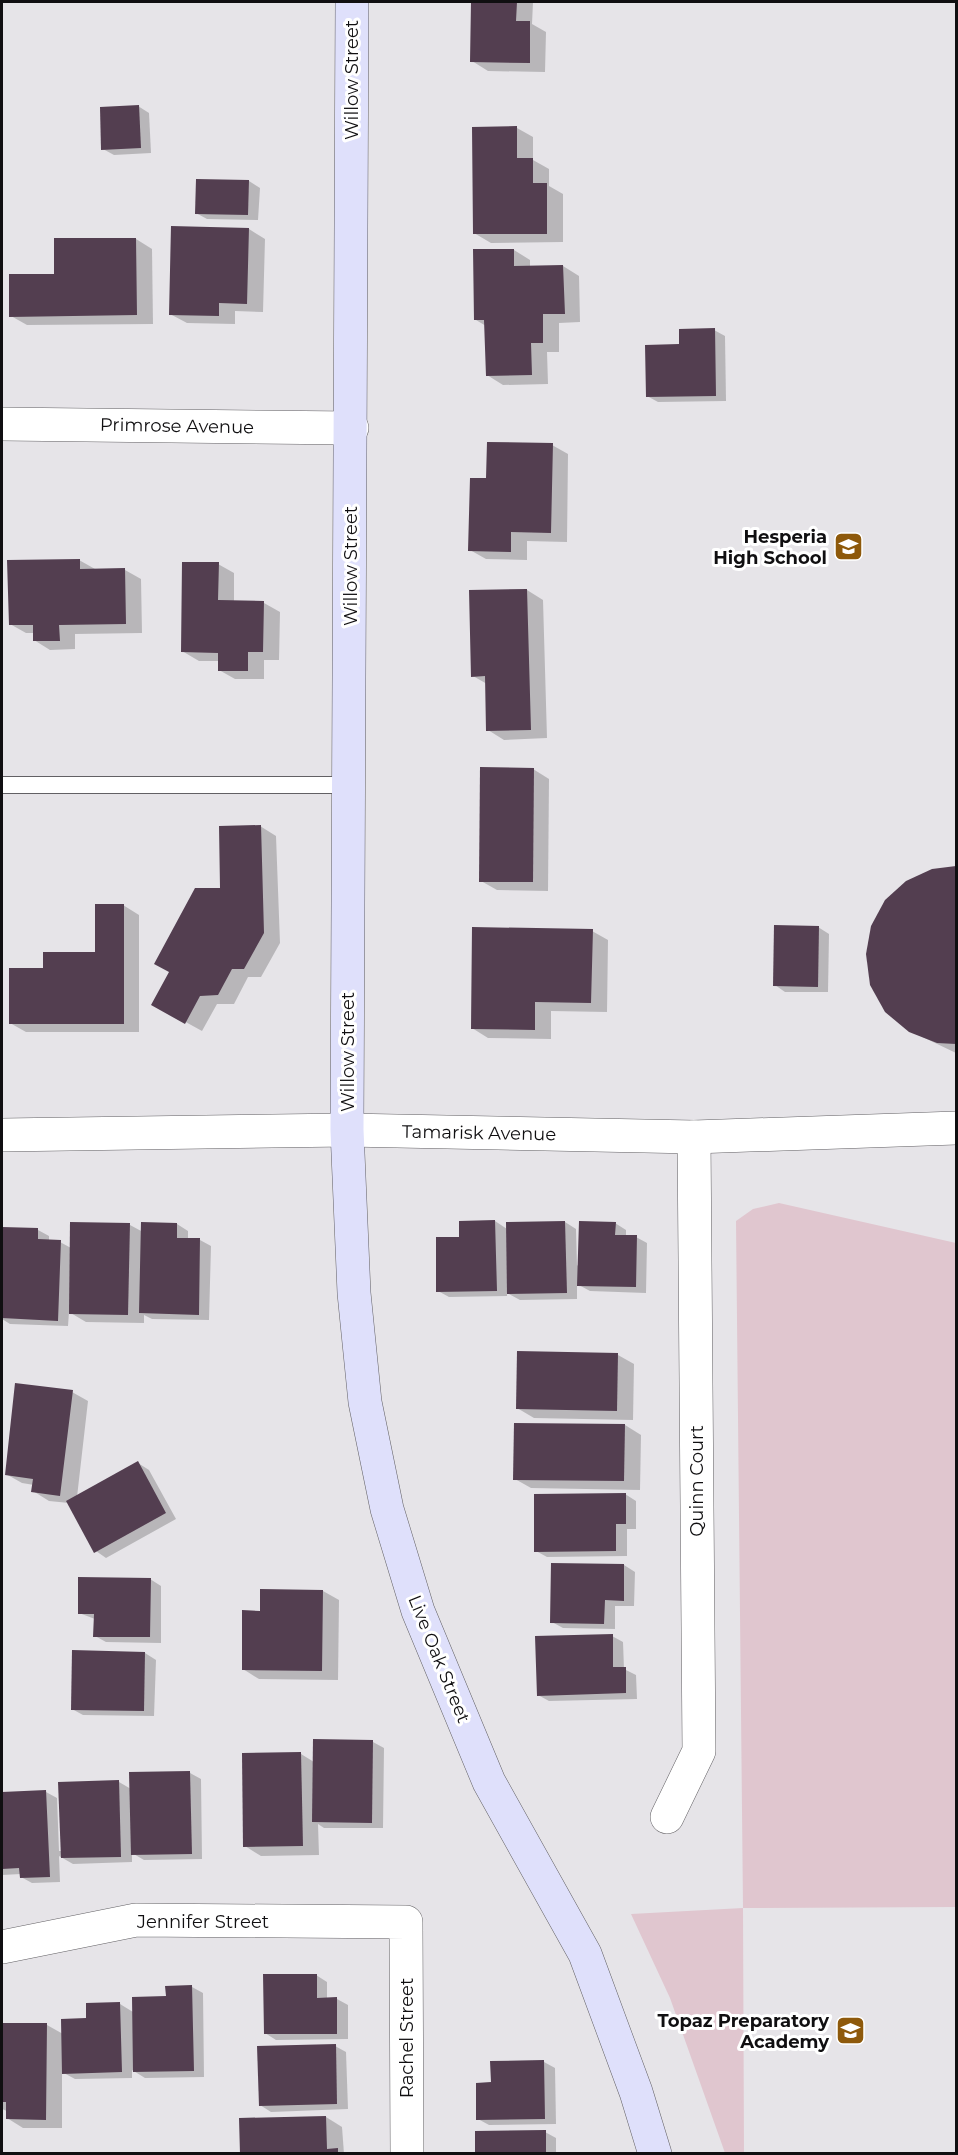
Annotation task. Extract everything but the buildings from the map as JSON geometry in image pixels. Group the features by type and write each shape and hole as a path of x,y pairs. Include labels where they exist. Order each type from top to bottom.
{"street":[{"name":"Willow Street","path":"347,1130 352,428 352,2"},
{"name":"Primrose Avenue","path":"2,424 352,428"},
{"name":"Tamarisk Avenue","path":"2,1135 347,1130 694,1137 951,1131"},
{"name":"Live Oak Street","path":"347,1130 354,1293 365,1402 387,1509 418,1611 489,1782 585,1954 636,2092 655,2154"},
{"name":"Quinn Court","path":"666,1817 699,1751 694,1137"},
{"name":"Jennifer Street","path":"2,1947 136,1920 406,1922"},
{"name":"Rachel Street","path":"406,1922 407,2154"}],"lane":[{"path":"2,785 350,785"}],"shaded area":[{"path":"779,1203 956,1243 956,1907 743,1908 736,1221 753,1209"},
{"path":"743,1908 744,2153 725,2153 670,1998 631,1914"}],"place":[{"name":"Hesperia High School","path":"848,547"},
{"name":"Topaz Preparatory Academy","path":"850,2031"}]}
